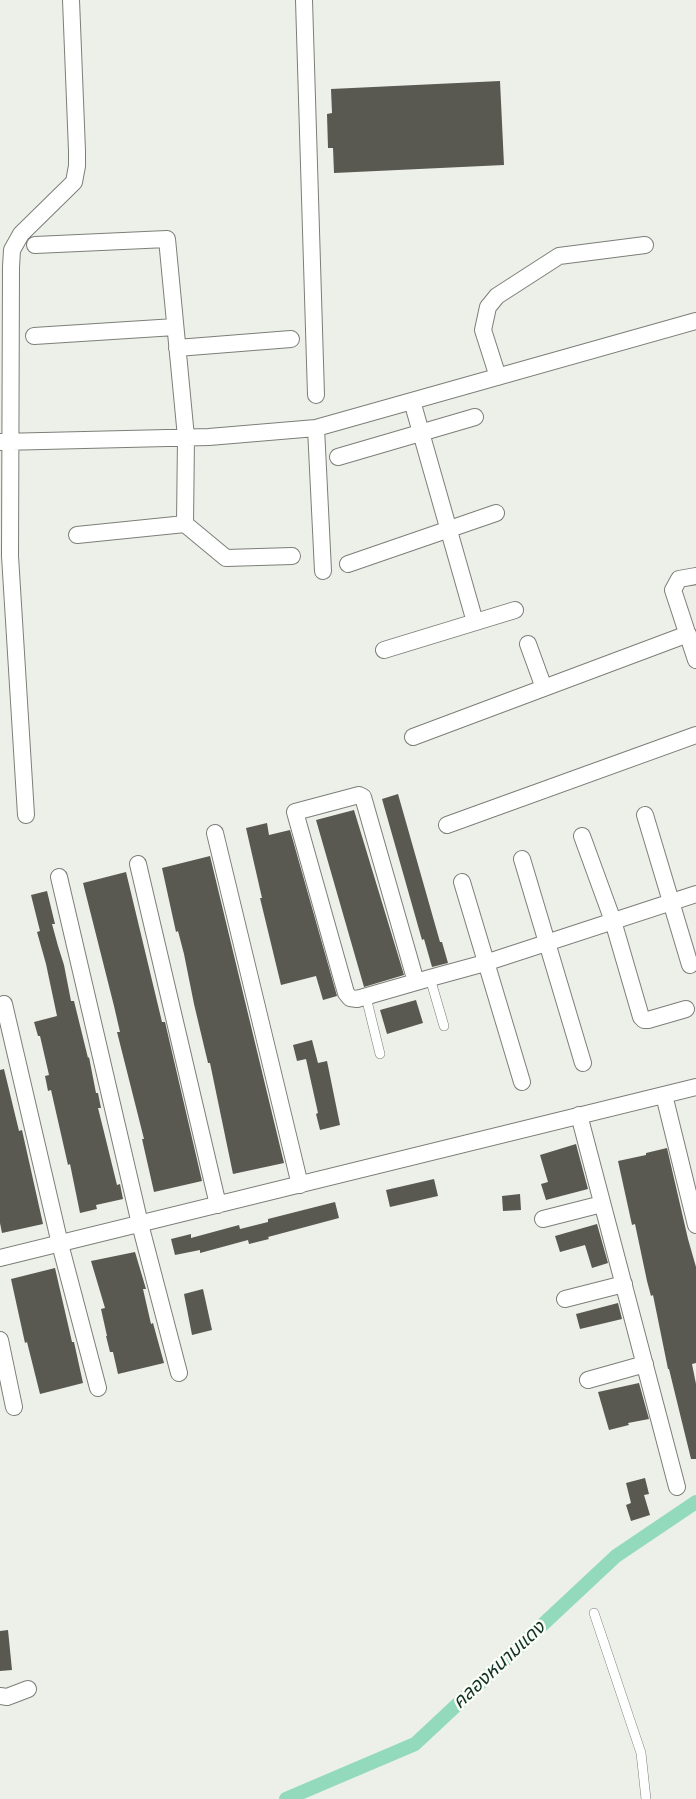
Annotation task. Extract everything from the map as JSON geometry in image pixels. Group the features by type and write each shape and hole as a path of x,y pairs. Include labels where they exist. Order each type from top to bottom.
{"street":[{"path":"26,815 5,442 12,250 20,234 74,182 77,166 71,0"},
{"path":"304,0 316,395"},
{"path":"35,245 167,239 186,437 185,524"},
{"path":"498,377 483,330 488,307 496,296 559,256 645,245"},
{"path":"5,442 186,437 316,428 696,321"},
{"path":"34,336 175,327"},
{"path":"177,348 291,339"},
{"path":"412,401 476,622"},
{"path":"338,457 475,417"},
{"path":"316,428 323,571"},
{"path":"348,564 496,512"},
{"path":"77,535 185,524 226,558 292,556"},
{"path":"696,576 679,579 673,590 696,660"},
{"path":"384,650 515,610"},
{"path":"413,737 688,634"},
{"path":"528,644 544,688"},
{"path":"447,825 696,735"},
{"path":"423,980 363,797 359,795 297,811 295,814 346,993 350,998 366,997 485,962 696,894"},
{"path":"645,815 690,965"},
{"path":"215,833 300,1184"},
{"path":"582,836 613,921 641,1017 644,1020 648,1020 686,1009"},
{"path":"522,859 583,1063"},
{"path":"138,864 218,1205"},
{"path":"59,877 140,1224 179,1373"},
{"path":"462,882 522,1082"},
{"path":"4,1004 60,1244 98,1388"},
{"path":"0,1258 696,1087"},
{"path":"664,1094 696,1225"},
{"path":"579,1115 677,1487"},
{"path":"543,1219 602,1204"},
{"path":"565,1299 624,1284"},
{"path":"0,1340 14,1407"},
{"path":"588,1380 645,1364"},
{"path":"0,1696 7,1697 28,1689"}],"lane":[{"path":"423,980 444,1026"},
{"path":"366,997 380,1054"},
{"path":"594,1614 641,1753 646,1799"}],"building":[{"path":"500,81 504,165 334,173 333,148 328,148 327,114 332,113 331,89"},
{"path":"398,794 440,942 442,942 448,963 432,967 424,939 422,940 382,799"},
{"path":"354,810 404,975 364,987 316,820"},
{"path":"267,823 269,835 290,830 337,996 323,1000 316,976 281,985 260,898 262,898 246,828"},
{"path":"210,856 284,1163 233,1174 210,1063 208,1063 184,954 178,931 176,932 162,868"},
{"path":"126,872 162,1022 165,1022 202,1181 154,1192 142,1139 144,1139 117,1032 120,1032 83,883"},
{"path":"47,891 55,924 52,924 64,965 71,1001 74,1001 89,1057 101,1108 98,1108 117,1185 120,1184 123,1199 96,1205 97,1209 80,1213 70,1164 68,1165 51,1090 48,1091 45,1076 49,1075 40,1036 38,1036 34,1022 57,1016 37,932 40,931 31,895"},
{"path":"416,1000 423,1023 387,1034 380,1010"},
{"path":"312,1040 318,1063 327,1061 340,1125 320,1130 306,1059 297,1061 293,1045"},
{"path":"4,1069 19,1131 22,1130 43,1224 2,1233 0,1223 0,1070"},
{"path":"576,1144 588,1189 546,1200 541,1184 548,1182 540,1155"},
{"path":"667,1148 696,1267 696,1363 692,1364 696,1384 696,1459 691,1459 668,1369 653,1295 651,1296 647,1281 635,1224 632,1225 618,1161"},
{"path":"434,1179 438,1196 390,1207 386,1190"},
{"path":"520,1194 521,1210 503,1211 502,1196"},
{"path":"335,1202 339,1218 249,1244 248,1240 200,1253 200,1250 175,1255 171,1239 191,1234 191,1238 239,1225 240,1229 268,1222 268,1219"},
{"path":"597,1224 608,1263 592,1268 585,1245 560,1252 555,1236"},
{"path":"135,1252 146,1289 143,1289 151,1324 153,1323 164,1363 118,1374 113,1352 110,1352 106,1336 101,1309 105,1308 91,1261"},
{"path":"55,1268 83,1383 40,1394 27,1342 25,1343 11,1279"},
{"path":"203,1289 212,1330 192,1335 184,1294"},
{"path":"618,1303 622,1319 580,1329 576,1314"},
{"path":"639,1383 649,1419 628,1423 629,1425 609,1430 598,1392"},
{"path":"645,1478 649,1494 644,1495 650,1515 631,1521 626,1505 631,1503 626,1483"},
{"path":"8,1630 12,1670 0,1671 0,1631"}],"waterway":[{"name":"คลองหนามแดง","path":"286,1799 415,1744 616,1556 696,1502"}]}
